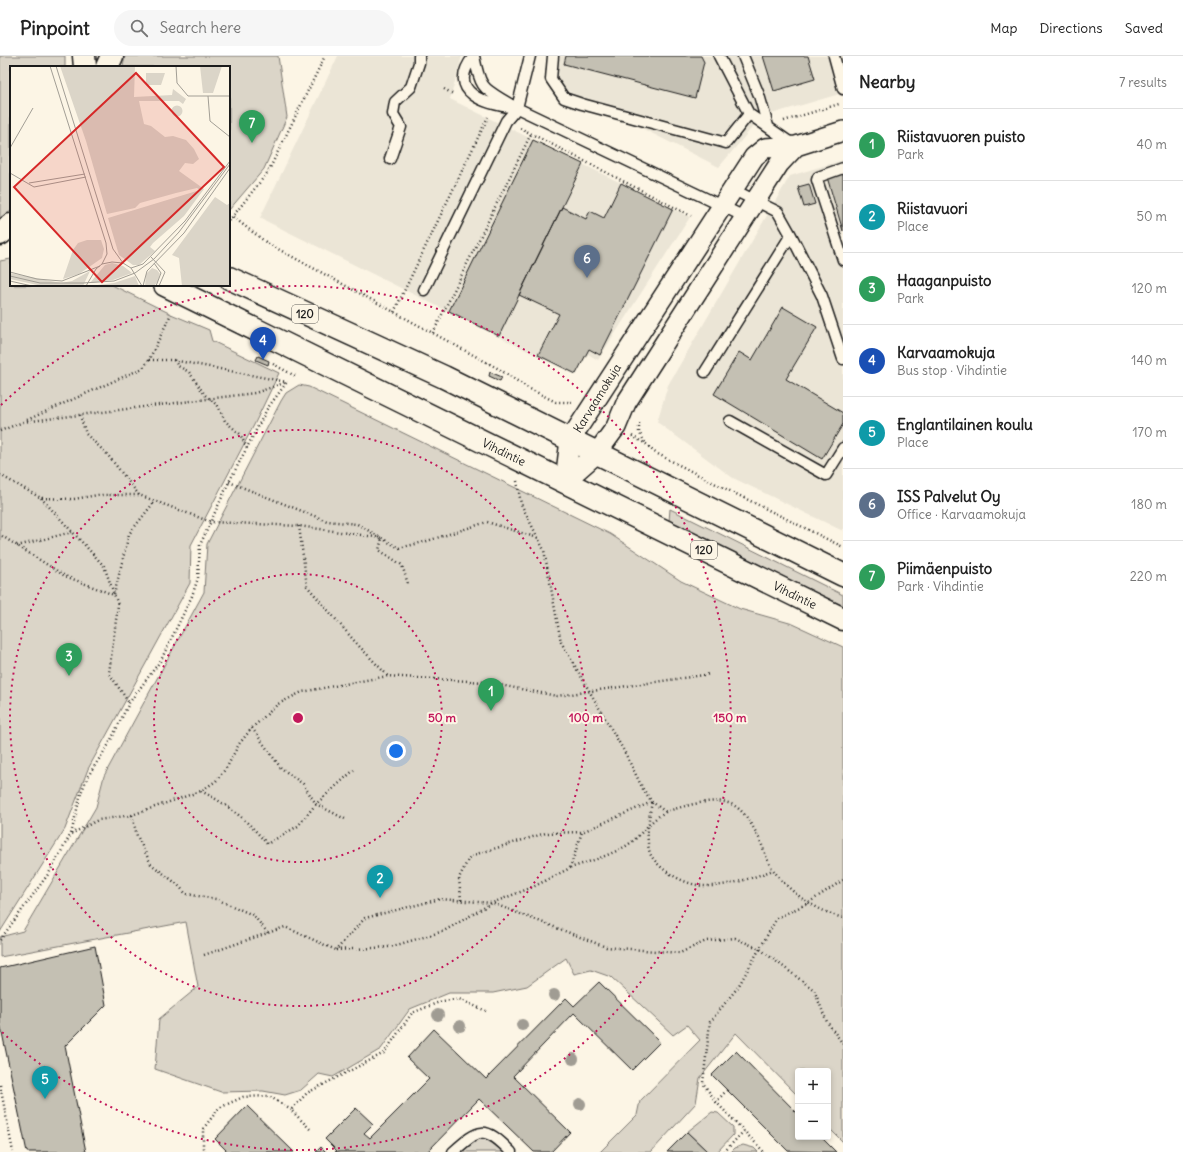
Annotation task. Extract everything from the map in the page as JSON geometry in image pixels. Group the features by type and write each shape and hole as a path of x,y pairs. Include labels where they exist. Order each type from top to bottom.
{"main road":[{"path":"84,56 85,66"},
{"path":"107,66 112,56"},
{"path":"0,234 10,226"},
{"path":"0,240 10,241"},
{"name":"120","path":"230,278 444,377 843,575"},
{"name":"Vihdintie","path":"168,286 843,619"}],"street":[{"name":"Karvaamokuja","path":"565,481 570,440 720,206 754,157 765,148 796,146 843,131"},
{"name":"Karvaamokuja","path":"565,481 597,454 616,427 626,403 745,217 779,164 796,146"}],"lane":[{"path":"390,159 401,127 393,114 395,102 411,87 420,63 419,56"},
{"path":"517,108 494,106 476,98 468,90 464,76 466,66 474,56 478,77 485,89 517,108 745,217"},
{"path":"424,290 506,121 517,108 530,56"},
{"path":"553,56 550,79 564,98 582,104 726,143 749,114"},
{"path":"719,56 749,114 796,146"},
{"path":"743,56 759,95 768,126"},
{"path":"834,56 843,89"},
{"path":"843,168 818,177 816,180 843,260"},
{"path":"732,189 778,212 822,296 843,359"},
{"path":"705,372 791,235"},
{"path":"730,421 826,475 843,448"},
{"path":"453,1152 472,1135 481,1132 489,1133 511,1152"}],"path":[{"path":"230,220 268,172 325,56"},
{"path":"444,89 457,96"},
{"path":"394,312 490,112 691,216"},
{"path":"433,333 531,134"},
{"path":"233,217 267,243 556,402 571,402 588,411"},
{"path":"0,431 143,368 150,360 171,314"},
{"path":"150,360 173,360 287,382"},
{"path":"173,360 178,366 189,372 205,395 212,399 218,406 225,420 244,440 247,448"},
{"path":"273,364 297,377"},
{"path":"23,422 254,393 287,382"},
{"path":"0,940 49,874 71,834 81,793 88,776 109,744 129,704 161,660 192,596 198,578 200,545 229,482 267,408 287,382"},
{"path":"80,415 86,434 107,454 139,495"},
{"path":"616,427 646,444 654,452 843,547"},
{"path":"0,475 41,498 104,566 118,605 109,673 129,704"},
{"path":"517,481 521,504 544,550 561,642 652,802 666,812"},
{"path":"229,482 327,521 357,524 399,548 424,542 487,522 539,538"},
{"path":"41,498 74,499 98,495 139,495 211,522 299,526 382,538"},
{"path":"114,595 129,534 154,501"},
{"path":"299,526 308,586 357,644 388,676"},
{"path":"17,546 73,532"},
{"path":"2,536 65,576 114,595"},
{"path":"382,538 379,550 402,565 408,584"},
{"path":"71,834 98,820 132,815 201,791 216,781 227,767 239,744 252,728 278,704 302,692 388,676 484,682 557,696 588,690 710,674"},
{"path":"252,728 281,768 303,784 316,804 345,819"},
{"path":"201,791 225,803 251,826 267,844 298,826 316,804 354,770"},
{"path":"652,802 646,826 651,856 674,878 704,886 755,877 773,870"},
{"path":"461,900 460,878 470,856 546,833 582,832 652,802"},
{"path":"204,955 285,927 336,950 390,947 444,931 492,903 533,887 570,868 625,847 646,826 666,812 693,804 720,802 733,804 745,815 759,838 773,870 792,891 808,903 828,914 843,918"},
{"path":"132,815 137,836 151,864 177,884 186,894 216,899 253,915 268,933"},
{"path":"570,868 582,832"},
{"path":"764,1152 716,1102 703,1083 710,1022 738,987 777,918 808,903 843,880"},
{"path":"336,950 365,918 440,899 492,903 606,947 680,953 706,941 735,938 760,948 814,990 828,1022 843,1044"},
{"path":"291,1110 307,1093 384,1053 412,1013 442,1001 459,999 486,1011"},
{"path":"0,1085 13,1152"},
{"path":"716,1102 727,1090"},
{"path":"205,1152 202,1149 202,1128 219,1108 243,1097 270,1096 291,1110 310,1129"},
{"path":"724,1152 744,1131"}],"shaded area":[{"path":"0,56 65,56 65,66 10,66 10,212 0,218"},
{"path":"125,56 278,56 287,117 264,169 230,209 230,66 123,66"},
{"path":"338,56 462,56 450,99 690,217 598,360 588,354 576,375 260,218"},
{"path":"554,56 843,56 843,93 761,117 719,167 548,81"},
{"path":"843,160 843,531 733,478 657,422 668,385 790,176"},
{"path":"10,259 10,286 114,286 171,314 209,330 212,341 279,373 254,425 191,545 190,583 88,769 65,829 0,932 0,261"},
{"path":"299,385 309,387 610,534 681,581 740,609 793,624 843,647 843,1142 831,1130 831,1068 795,1068 795,1093 736,1033 700,1078 696,1103 651,1152 600,1152 637,1115 640,1101 700,1040 687,1025 673,1035 611,977 591,970 574,974 566,958 527,986 493,993 449,993 410,1009 381,1049 333,1077 319,1074 301,1090 285,1095 263,1091 221,1092 155,1069 159,1019 198,987 186,922 0,957 0,937 23,931 96,807 104,776 204,592 207,544 286,393"},
{"path":"670,509 843,595 843,606 669,521"},
{"path":"712,1112 718,1113 733,1127 733,1135 717,1152 708,1152 687,1132"},
{"path":"484,1137 497,1143 505,1152 460,1152 473,1140"},
{"path":"743,1145 754,1148 758,1152 731,1152 735,1148"}],"building":[{"path":"566,56 701,56 704,62 695,98 564,64"},
{"path":"763,56 808,56 815,79 774,91"},
{"path":"533,140 583,164 499,336 449,311"},
{"path":"843,172 843,231 827,177"},
{"path":"621,183 673,209 600,355 589,349 576,374 538,355 559,314 519,295 562,207 586,219 590,211 604,218"},
{"path":"809,184 815,204 804,207 798,187"},
{"path":"783,307 817,327 786,379 843,413 843,424 822,459 714,394 739,352 752,360"},
{"path":"258,356 269,361 268,365 256,360"},
{"path":"490,372 502,377 500,381 489,376"},
{"path":"95,946 106,1005 65,1046 86,1152 27,1152 0,1023 0,968"},
{"path":"599,982 660,1042 632,1070 574,1013 513,1076 570,1132 551,1152 534,1152 479,1099 427,1152 335,1152 337,1151 325,1139 356,1108 373,1124 364,1133 370,1138 429,1079 407,1058 434,1029 486,1079 566,998 574,1006"},
{"path":"736,1051 795,1111 795,1140 824,1140 836,1152 788,1151 712,1075"},
{"path":"247,1106 294,1152 228,1152 215,1139"},
{"path":"687,1132 708,1152 667,1152"},
{"path":"321,1147 326,1152 316,1152"}],"place":[{"name":"Piimäenpuisto","path":"252,143"},
{"name":"ISS Palvelut Oy","path":"587,278"},
{"name":"Karvaamokuja","path":"263,360"},
{"name":"Haaganpuisto","path":"69,676"},
{"name":"Riistavuoren puisto","path":"491,711"},
{"name":"Riistavuori","path":"380,898"},
{"name":"Englantilainen koulu","path":"45,1099"}]}
